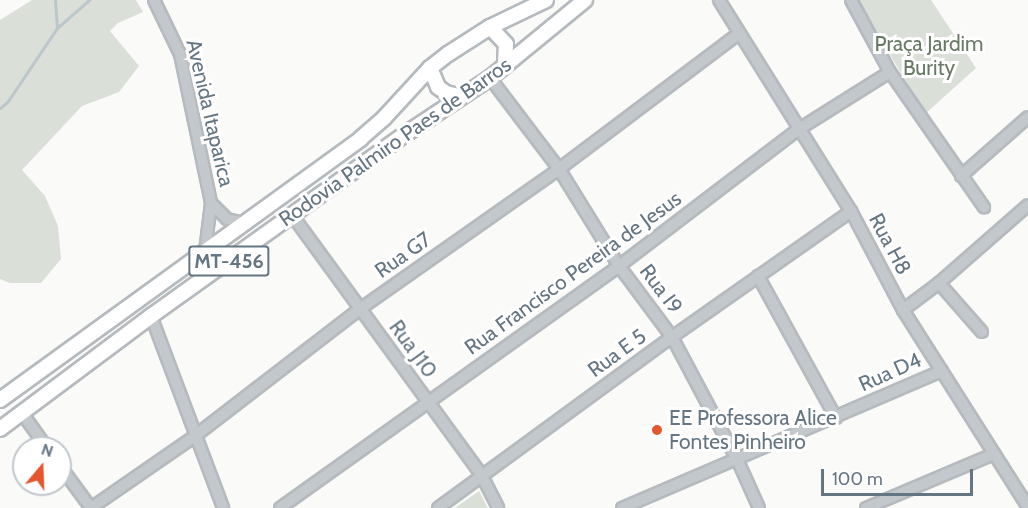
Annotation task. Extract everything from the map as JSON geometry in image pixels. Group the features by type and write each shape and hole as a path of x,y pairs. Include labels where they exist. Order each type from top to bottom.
{"main road":[{"name":"Rodovia Palmiro Paes de Barros","path":"0,400 360,139 384,118 430,68 490,27 546,0"},
{"name":"Rodovia Palmiro Paes de Barros","path":"0,429 151,316 490,78 585,0"},
{"path":"490,27 506,44 505,66"},
{"path":"430,68 438,87 446,93 462,97"}],"street":[{"name":"Avenida Itaparica","path":"154,0 180,54 211,203 205,252"},
{"name":"Rua H8","path":"719,0 738,34 851,211 903,310 1028,507"},
{"path":"851,0 890,72 984,207"},
{"name":"Rua G7","path":"91,508 195,435 360,309 559,169 738,34"},
{"name":"Rua Francisco Pereira de Jesus","path":"280,508 619,266 799,129 890,72"},
{"name":"Rua I9","path":"490,78 559,169 619,266 672,337 737,459 759,508"},
{"path":"962,176 1028,117"},
{"name":"Avenida Itaparica","path":"211,203 227,219 245,223"},
{"path":"903,310 939,283 1028,205"},
{"name":"Rua E 5","path":"438,508 672,337 851,211"},
{"name":"Rua J10","path":"292,216 482,476 498,508"},
{"path":"758,276 836,418"},
{"path":"939,283 982,332"},
{"path":"151,316 223,508"},
{"name":"Rua D4","path":"622,508 942,371"},
{"path":"22,413 38,436"},
{"path":"866,508 994,453"},
{"path":"72,482 91,508"}],"green space":[{"path":"32,0 136,0 143,12 118,23 110,31 139,66 119,92 82,106 22,170 45,196 58,226 61,259 41,283 10,283 0,279 0,20"},
{"name":"Praça Jardim Burity","path":"858,0 931,0 976,68 925,114"},
{"path":"479,491 488,508 455,508"}],"waterway":[{"path":"55,0 57,28"},
{"path":"0,108 8,101 57,28 89,0"}],"place":[{"name":"EE Professora Alice Fontes Pinheiro","path":"657,430"}]}
